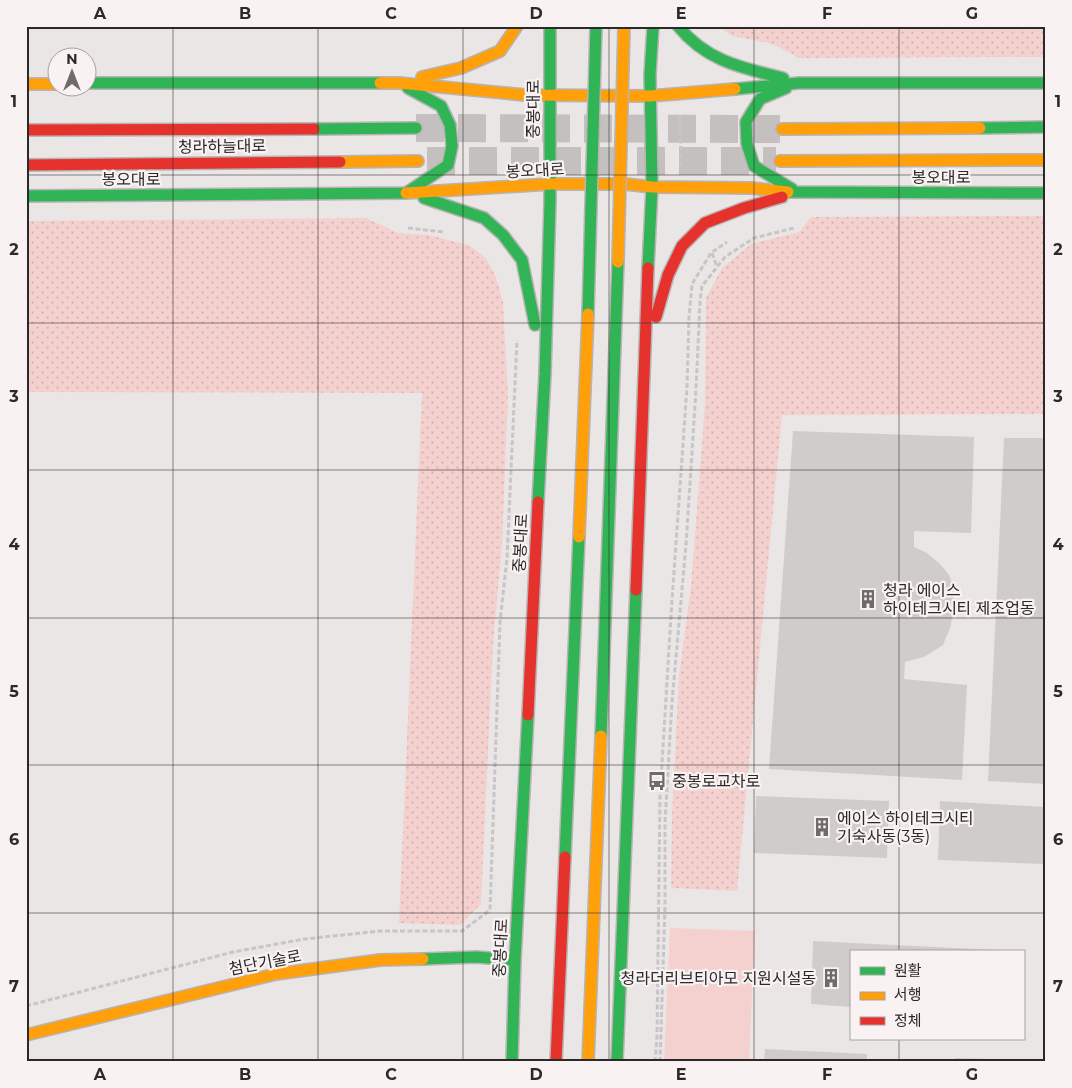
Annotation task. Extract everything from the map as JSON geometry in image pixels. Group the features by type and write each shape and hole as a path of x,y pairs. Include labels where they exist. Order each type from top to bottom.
{"main road":[{"path":"399,83 461,68 500,51 517,26"},
{"name":"중봉대로","path":"512,1062 515,960 544,374 550,184 550,26"},
{"path":"556,1062 587,362 596,26"},
{"path":"588,1062 615,362 624,26"},
{"path":"617,1062 652,187 650,96 653,26"},
{"path":"678,26 686,38 716,60 799,83"},
{"path":"399,83 442,106 450,125 452,146 448,165 405,193"},
{"path":"98,84 399,83 525,95 650,96 799,83 1046,83"},
{"path":"798,193 754,166 747,144 746,122 760,99 799,83"},
{"path":"26,84 48,84"},
{"path":"782,129 1046,127"},
{"name":"청라하늘대로","path":"26,130 416,128"},
{"name":"봉오대로","path":"780,161 1046,160"},
{"name":"청라하늘대로","path":"26,165 418,161"},
{"name":"봉오대로","path":"26,196 405,193 550,184 751,188 798,193 1046,193"},
{"path":"405,193 484,218 503,236 522,260 544,374"},
{"path":"644,386 657,315 668,275 682,246 705,223 744,208 798,193"},
{"name":"첨단기술로","path":"26,1035 276,974 380,960 476,957 515,960"}],"path":[{"path":"680,113 681,171"},
{"path":"408,228 441,231 450,234"},
{"path":"660,1062 665,907 665,822 702,286 725,257 754,238 794,228"},
{"path":"655,1062 657,1036 660,796 687,387 689,317 692,284 712,253 717,267"},
{"path":"491,882 500,622 507,558 517,335"}],"shaded area":[{"path":"719,26 1046,26 1046,57 799,58 773,44 732,36"},
{"path":"1046,216 1046,414 782,415 737,891 671,888 672,815 679,676 691,586 705,404 706,298 722,268 751,244 799,232 811,217"},
{"path":"366,218 398,233 429,235 469,245 486,258 496,277 503,302 508,395 502,544 493,644 481,904 460,925 399,923 422,393 26,392 26,221"},
{"path":"670,928 755,931 749,1062 664,1062"}],"building":[{"name":"청라 에이스 하이테크시티 제조업동","path":"793,431 974,437 971,533 914,531 914,547 927,553 949,575 954,589 954,610 950,628 943,645 924,657 905,662 904,679 967,685 962,780 769,769"},
{"path":"1004,438 1046,438 1046,784 988,781"},
{"name":"에이스 하이테크시티 기숙사동(3동)","path":"756,796 889,801 887,858 754,853"},
{"path":"940,801 1046,807 1046,864 938,860"},
{"name":"청라더리브티아모 지원시설동","path":"813,941 995,950 850,950 850,1007 811,1004"},
{"path":"765,1049 867,1054 867,1062 764,1062"},
{"path":"955,1058 1023,1060 1023,1062 955,1062"}],"tunnel":[{"path":"416,128 782,129"},
{"path":"427,161 776,161"}],"traffic: fast":[{"path":"538,502 545,374 550,201 550,26"},
{"path":"588,314 596,26"},
{"path":"648,268 652,187 650,75 653,26"},
{"path":"678,26 689,38 713,55 753,71 783,78"},
{"path":"98,83 380,83"},
{"path":"735,89 799,83 1046,83"},
{"path":"406,193 448,165 452,146 450,125 441,106 408,88"},
{"path":"786,88 760,99 746,122 747,144 754,166 792,189"},
{"path":"980,128 1046,127"},
{"path":"314,129 416,128"},
{"path":"788,192 1046,193"},
{"path":"26,196 406,193"},
{"path":"424,198 484,218 503,235 522,260 535,325"},
{"path":"601,736 618,262"},
{"path":"565,857 579,537"},
{"path":"617,1062 636,590"},
{"path":"512,1062 515,960 528,715"},
{"path":"423,959 476,957 515,960"}],"traffic: slow":[{"path":"422,77 461,68 500,51 517,26"},
{"path":"618,262 624,26"},
{"path":"380,83 399,83 525,95 650,96 735,89"},
{"path":"26,84 48,84"},
{"path":"782,129 980,128"},
{"path":"780,161 1046,160"},
{"path":"340,162 418,161"},
{"path":"406,193 550,184 751,188 788,192"},
{"path":"579,537 588,314"},
{"path":"588,1062 601,736"},
{"path":"26,1035 276,974 380,960 423,959"}],"traffic: jam":[{"path":"26,130 314,129"},
{"path":"26,165 340,162"},
{"path":"656,317 668,275 682,246 705,223 744,208 782,197"},
{"path":"636,590 648,268"},
{"path":"528,715 538,502"},
{"path":"556,1062 565,857"}],"place":[{"name":"청라 에이스 하이테크시티 제조업동","path":"868,599"},
{"name":"중봉로교차로","path":"657,781"},
{"name":"에이스 하이테크시티 기숙사동(3동)","path":"822,827"},
{"name":"청라더리브티아모 지원시설동","path":"831,978"}]}
